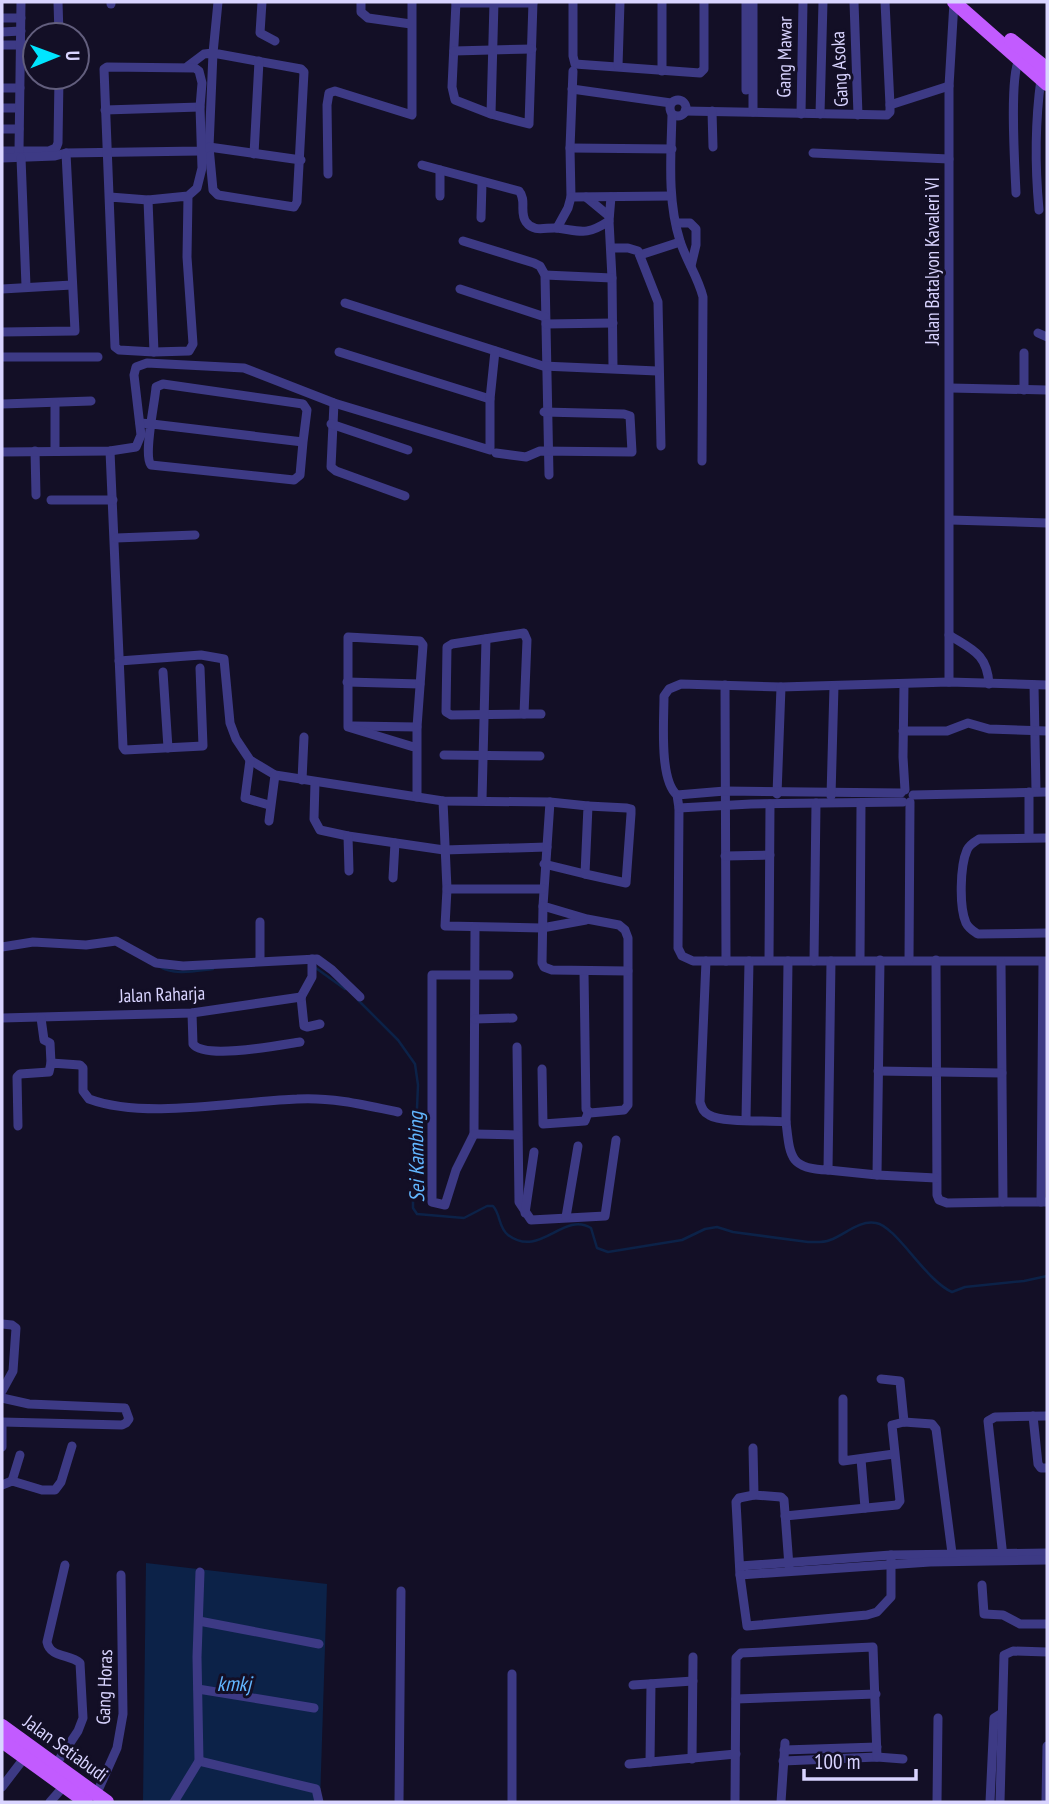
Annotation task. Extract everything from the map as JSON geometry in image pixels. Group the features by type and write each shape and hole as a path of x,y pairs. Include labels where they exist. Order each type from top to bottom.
{"main road":[{"path":"954,2 1019,60 1045,77"},
{"path":"968,2 1045,77"},
{"name":"Jalan Setiabudi","path":"2,1726 56,1765 68,1782"},
{"name":"Jalan Setiabudi","path":"2,1741 96,1800"}],"street":[{"path":"2,18 21,18 21,2"},
{"path":"58,2 59,21"},
{"path":"188,66 204,54 213,52 301,69 304,72 298,202 291,208 218,195 212,188 204,149 200,107 201,76 195,68 105,67 115,347 119,350 188,351 193,344 187,257 188,196 200,182 204,149 213,52 218,2"},
{"path":"262,2 260,33 275,41"},
{"path":"361,2 361,12 368,18 411,24"},
{"path":"328,174 329,93 335,91 412,115 412,2"},
{"path":"456,2 494,2 533,3 529,124 491,114 455,100 452,87 456,2"},
{"path":"491,114 494,2"},
{"path":"573,2 574,62 578,65 702,72 704,2"},
{"path":"618,66 620,2"},
{"path":"662,2 662,71"},
{"path":"746,2 746,90"},
{"path":"753,2 753,112"},
{"name":"Gang Mawar","path":"801,114 803,2"},
{"path":"820,114 823,2"},
{"name":"Gang Asoka","path":"853,2 858,115 889,114 890,105 949,86"},
{"path":"885,2 890,105"},
{"name":"Jalan Batalyon Kavaleri VI","path":"949,682 949,86 954,2"},
{"path":"2,32 21,31"},
{"path":"2,45 21,45"},
{"path":"454,51 532,49"},
{"path":"1016,193 1014,85 1019,60"},
{"path":"254,154 259,61"},
{"path":"557,228 565,216 571,197 573,71"},
{"path":"21,77 19,129 26,286"},
{"path":"1039,210 1036,180 1038,97 1045,77"},
{"path":"2,88 20,88"},
{"path":"572,89 671,103 675,100 681,101 685,105 685,111"},
{"path":"2,158 56,148 59,91"},
{"path":"671,103 671,196 680,242 700,283 702,297 702,461"},
{"path":"105,110 200,107"},
{"path":"2,108 19,108"},
{"path":"672,114 679,116 685,111 712,111 858,115"},
{"path":"712,111 713,147"},
{"path":"2,129 19,129"},
{"path":"570,148 671,149"},
{"path":"2,152 106,153 204,149 301,160"},
{"path":"66,153 76,344"},
{"path":"813,153 949,159"},
{"path":"422,165 521,192 524,218 531,227 557,228 571,232 589,231 609,218"},
{"path":"440,170 440,196"},
{"path":"481,218 482,183"},
{"path":"110,197 148,200 188,196"},
{"path":"571,197 671,196"},
{"path":"586,197 609,218"},
{"path":"611,197 609,218 613,368"},
{"path":"148,200 154,352"},
{"path":"676,223 690,223 696,229 696,245 691,266"},
{"path":"463,241 534,263 540,266 545,275 544,451 549,475"},
{"path":"640,255 680,242"},
{"path":"611,248 634,248 640,255 658,302 657,370 661,446"},
{"path":"545,275 612,278"},
{"path":"2,289 72,285"},
{"path":"460,289 546,320 613,323"},
{"path":"345,303 546,366 657,370"},
{"path":"2,332 75,331"},
{"path":"2,452 110,451 136,447 140,440 140,423 134,374 136,367 147,363 244,368 334,403 490,450 490,399 495,351"},
{"path":"339,352 490,399"},
{"path":"1024,353 1024,390"},
{"path":"2,357 97,357"},
{"path":"163,384 303,404 307,411 303,442 300,475 294,480 151,465 147,456 156,387 163,384"},
{"path":"950,388 1047,390"},
{"path":"2,404 91,401"},
{"path":"55,403 55,451"},
{"path":"334,403 331,424 333,470 405,496"},
{"path":"496,453 526,457 544,451 631,453 632,420 627,415 544,412"},
{"path":"140,423 303,442"},
{"path":"331,424 408,450"},
{"path":"35,451 36,495"},
{"path":"110,451 116,538 123,748 126,750 204,745 200,668"},
{"path":"51,500 113,500"},
{"path":"950,520 1047,523"},
{"path":"116,538 195,535"},
{"path":"524,714 526,636 520,633 452,644 445,649 444,710 451,715 541,714"},
{"path":"949,635 983,657 989,684"},
{"path":"417,748 349,729 347,726 347,639 350,636 420,641 424,645 417,727 417,748 417,797"},
{"path":"482,800 486,639"},
{"path":"119,661 201,655 224,659 230,723 236,739 250,760 275,775 443,801 550,802 631,809 626,883 544,864"},
{"path":"163,672 167,748"},
{"path":"347,682 421,684"},
{"path":"936,960 937,1195 943,1202 1044,1202 1045,962 936,960 706,961 686,959 678,948 679,807 677,795 671,790 666,766 664,696 674,685 781,687 949,682 1047,685"},
{"path":"904,684 909,960"},
{"path":"725,685 726,961"},
{"path":"1029,837 1035,731 1034,685"},
{"path":"831,803 834,686"},
{"path":"769,960 770,855 777,791 781,687"},
{"path":"903,731 947,731 968,723 989,729 1047,731"},
{"path":"347,726 417,727"},
{"path":"302,780 304,737"},
{"path":"444,755 540,756"},
{"path":"250,760 244,799 269,806"},
{"path":"269,821 275,775"},
{"path":"315,782 316,825 320,830 444,850 547,847"},
{"path":"677,795 725,791 830,791 906,796 1047,792"},
{"path":"679,807 774,803 861,804 906,796"},
{"path":"443,801 447,890 445,926 542,928 587,919"},
{"path":"550,802 542,889 543,967 550,970 584,972 628,971"},
{"path":"814,961 816,803"},
{"path":"860,960 861,804"},
{"path":"585,874 588,806"},
{"path":"348,836 349,871"},
{"path":"1047,838 979,839 971,844 962,867 962,899 970,929 978,934 1047,933"},
{"path":"393,878 395,843"},
{"path":"725,856 770,855"},
{"path":"447,890 542,889"},
{"path":"543,906 619,925 625,930 628,939 628,1107 622,1111 588,1113"},
{"path":"260,922 260,961"},
{"path":"475,928 475,975 475,1019 474,1134 456,1170 445,1205 432,1202 432,975 475,975 509,975"},
{"path":"2,947 33,942 86,945 110,941 125,944 156,963 166,965 318,960 360,997"},
{"path":"312,960 312,977 302,997 304,1026 320,1024"},
{"path":"877,1175 880,960"},
{"path":"706,961 700,1102 702,1109 710,1116 724,1119 786,1122"},
{"path":"746,1119 749,961"},
{"path":"788,961 786,1122 789,1151 796,1163 808,1168 936,1178"},
{"path":"828,1170 831,961"},
{"path":"1001,962 1003,1202"},
{"path":"542,1069 543,1124 584,1121 588,1113 585,1105 584,972"},
{"name":"Jalan Raharja","path":"2,1018 41,1018 71,1014 192,1013 302,997"},
{"path":"192,1013 193,1044 202,1050 233,1050 300,1042"},
{"path":"18,1126 17,1077 20,1074 49,1073 50,1043 45,1041 41,1018"},
{"path":"475,1019 513,1018"},
{"path":"517,1047 519,1202 531,1220 605,1216 616,1140"},
{"path":"51,1063 80,1065 83,1068 83,1091 89,1099 124,1105 192,1107 300,1098 347,1101 398,1112"},
{"path":"878,1071 1002,1073"},
{"path":"474,1134 517,1135"},
{"path":"566,1217 578,1146"},
{"path":"525,1214 534,1152"},
{"path":"2,1324 16,1328 13,1371 2,1391"},
{"path":"881,1379 900,1381 904,1422"},
{"path":"2,1398 29,1404 125,1408 128,1419 122,1426 2,1424 2,1447"},
{"path":"842,1398 841,1458 845,1461 894,1454"},
{"path":"1033,1416 1038,1464 1041,1468 1047,1468"},
{"path":"1003,1557 988,1421 995,1417 1047,1416"},
{"path":"785,1516 895,1506 899,1503 892,1424 922,1422 936,1427 952,1557"},
{"path":"2,1485 12,1481 42,1490 55,1490 61,1482 72,1446"},
{"path":"754,1448 754,1495"},
{"path":"12,1481 20,1455"},
{"path":"861,1459 865,1508"},
{"path":"789,1567 784,1501 781,1497 754,1495 739,1498 736,1503 740,1571 744,1621 747,1626 877,1612 891,1597 891,1560"},
{"path":"1003,1557 1047,1553"},
{"path":"740,1571 952,1557 1047,1560"},
{"path":"56,1765 78,1731 83,1718 80,1663 52,1653 47,1642 65,1565"},
{"path":"174,1802 199,1761 200,1572"},
{"name":"Gang Horas","path":"96,1800 117,1748 123,1714 121,1575"},
{"path":"982,1585 985,1615 1003,1615 1020,1624 1047,1624"},
{"path":"399,1802 401,1591"},
{"path":"199,1621 319,1644"},
{"path":"735,1802 738,1654 871,1646 875,1648 877,1752"},
{"path":"1000,1802 1004,1655 1013,1651 1047,1652"},
{"path":"692,1759 693,1657"},
{"path":"512,1674 512,1802"},
{"path":"633,1685 693,1681"},
{"path":"650,1762 651,1684"},
{"path":"198,1689 314,1708"},
{"path":"736,1699 876,1694"},
{"path":"990,1802 994,1718 1002,1713"},
{"path":"937,1802 938,1718"},
{"path":"781,1802 785,1746 877,1752 903,1759"},
{"path":"1046,1802 1047,1746"},
{"path":"783,1761 877,1752"},
{"path":"629,1764 736,1755"},
{"path":"2,1787 25,1757"},
{"path":"199,1761 316,1789 319,1802"},
{"path":"50,1802 68,1782"}],"water":[{"name":"kmkj","path":"146,1563 327,1584 320,1802 143,1802"}],"waterway":[{"name":"Sei Kambing","path":"158,966 178,972 213,969"},
{"name":"Sei Kambing","path":"313,966 345,989"},
{"name":"Sei Kambing","path":"358,1000 398,1040 415,1064 418,1085 413,1208 417,1214 464,1218 487,1206 493,1206 505,1232 520,1241 531,1242 571,1225 581,1224 591,1228 597,1248 608,1252 682,1240 705,1229 717,1227 733,1232 819,1242 836,1238 863,1224 876,1223 893,1234 932,1277 952,1292 965,1287 1047,1276"}]}
